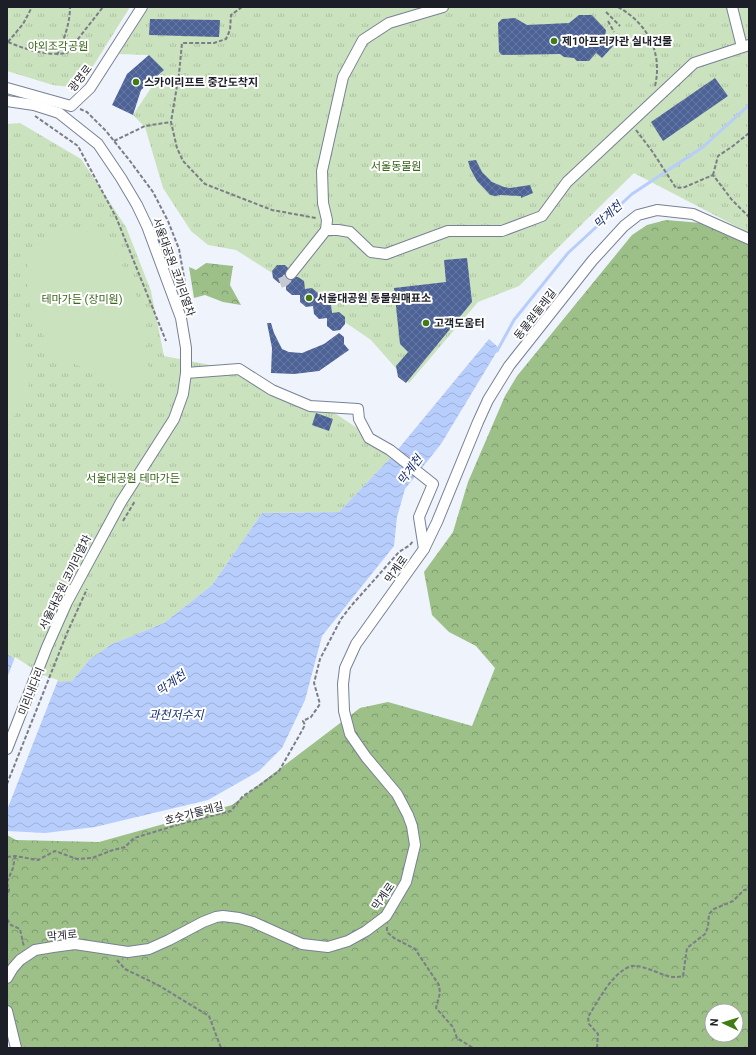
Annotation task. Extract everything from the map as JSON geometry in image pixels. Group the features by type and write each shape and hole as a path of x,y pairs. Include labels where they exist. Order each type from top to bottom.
{"street":[{"name":"광명로","path":"7,88 71,106 90,88 142,7"},
{"path":"291,274 327,225 322,203 322,171 343,77 363,40 389,23 443,7"},
{"path":"327,225 338,230 350,232 371,252 386,254 448,231 502,232 542,216 567,182 694,63 746,46 732,7"},
{"name":"서울대공원 코끼리열차","path":"7,101 34,105 59,113 98,144 121,178 137,205 147,226 181,318 186,348 186,373 183,394 174,419 121,502 67,602 47,647"},
{"name":"동물원둘레길","path":"424,549 488,400 509,366 592,261 624,226 638,215 657,210 692,214 749,239"},
{"path":"186,373 239,369 272,390 310,406 358,409 359,419 369,438 390,450 430,482 448,494"},
{"path":"424,549 420,517 430,482"},
{"name":"막계로","path":"7,978 20,960 35,950 53,946 75,944 128,952 149,949 216,917 224,916 239,918 253,922 302,944 328,947 348,941 366,931 386,916 406,882 415,845 412,826 397,794 366,757 350,734 344,712 343,684 346,668 356,644 424,549"},
{"name":"미리내다리","path":"7,749 47,647"},
{"path":"7,1010 16,1048"}],"path":[{"path":"32,7 23,24 8,42 23,48 57,54 67,54 103,7"},
{"path":"57,54 63,42 70,15 70,7"},
{"path":"242,7 231,15 230,30 226,39 214,44 182,43 179,74 171,122 177,148 183,161 205,184 272,210 327,225"},
{"path":"618,7 629,13 650,37 657,54 656,80 651,104"},
{"path":"606,12 620,26"},
{"path":"608,21 614,32"},
{"path":"71,106 87,112 114,141 153,192 168,221 179,249 190,313"},
{"path":"31,114 78,146 116,217 166,341"},
{"path":"114,141 145,126 171,122"},
{"path":"631,123 676,188 684,187 713,175"},
{"path":"713,175 718,156 733,146 749,132"},
{"path":"713,175 732,200 749,217"},
{"path":"121,524 135,500"},
{"name":"호숫가둘레길","path":"7,857 15,856 38,860 55,851 77,860 92,858 125,847 134,838 231,811 243,796 260,786 279,771 300,736 305,725 303,721 311,717 320,704 314,683 320,659 341,619 399,552 410,545 422,530"},
{"name":"미리내다리","path":"7,784 87,589"},
{"path":"7,896 9,890 7,883 13,868 15,856"},
{"path":"597,1048 598,1034 590,1024 588,1017 601,995 616,975 633,966 649,969 676,978 683,976 688,948 705,934 708,927 710,914 714,909 733,901 744,890 749,889"},
{"path":"386,916 388,932 394,938 415,949 439,985 440,993 436,1008 453,1027 457,1038 473,1048"},
{"path":"7,920 11,925 20,929 24,946 20,960"},
{"path":"104,948 125,969 158,985 209,1016 220,1048"}],"green space":[{"name":"야외조각공원","path":"7,7 130,7 85,79 69,87 53,85 7,71"},
{"name":"서울동물원","path":"149,7 749,7 749,233 634,173 519,286 478,302 409,383 371,340 285,281 236,250 208,245 191,231 163,188 145,127 133,115 163,70 149,55 119,54"},
{"name":"서울대공원 테마가든","path":"20,123 81,159 126,227 151,291 164,356 231,369 333,412 395,453 339,512 262,513 212,585 164,623 112,644 90,659 72,681 60,683 42,677 7,654 7,124"},
{"path":"666,220 701,223 749,245 749,1048 20,1048 18,1035 7,1011 7,835 16,840 99,842 232,805 360,708 388,702 472,726 495,668 476,646 449,632 432,615 424,572 453,532 468,482 505,396 517,376 632,235 647,225"},
{"name":"테마가든 (장미원)","path":"69,227 96,234 115,253 130,278 144,316 150,341 141,351 149,367 147,379 129,393 101,381 82,367 64,360 58,352 49,352 42,331 33,318 27,294 28,258 36,243 53,231"},
{"path":"206,263 233,266 230,285 241,305 223,302 205,295 194,298 189,267 196,270"},
{"path":"7,324 17,338 25,358 29,379 29,389 26,400 9,423 7,423"}],"water":[{"name":"과천저수지","path":"489,339 499,348 441,444 405,489 397,517 394,546 322,636 305,700 282,748 259,771 208,800 95,827 45,833 7,831 7,654 42,677 60,682 72,681 90,659 112,644 164,623 212,585 262,513 339,512 395,453"}],"pier":[{"path":"15,657 43,675 58,680 7,810 7,678"}],"building":[{"name":"제1아프리카관 실내건물","path":"579,15 592,15 606,30 605,37 614,45 602,58 596,53 589,61 577,61 574,58 564,57 560,54 502,55 499,52 498,23 502,19 515,18 527,25 569,23"},
{"path":"150,19 220,20 219,37 149,35"},
{"name":"스카이리프트 중간도착지","path":"149,55 164,70 141,90 133,115 112,105 127,74"},
{"path":"715,78 728,96 663,141 651,122"},
{"path":"476,160 482,172 492,182 510,188 530,185 533,193 521,198 521,196 490,195 477,181 470,168 468,161"},
{"path":"163,227 177,261 167,265 153,231"},
{"name":"고객도움터","path":"467,258 472,302 406,383 398,377 396,366 408,352 400,344 394,288 446,282 444,260"},
{"name":"서울대공원 동물원매표소","path":"277,265 285,265 290,270 291,277 298,277 304,281 305,289 312,288 318,293 318,301 325,300 331,305 332,313 339,312 345,317 345,324 340,330 333,331 327,326 327,318 319,319 314,314 313,306 306,307 300,302 300,295 292,295 286,290 286,283 279,283 273,278 272,271"},
{"path":"267,323 271,323 282,349 289,352 302,353 324,344 339,333 344,337 344,344 349,350 319,371 294,374 271,373 272,348"},
{"path":"316,413 333,419 329,431 312,425"}],"waterway":[{"name":"막계천","path":"497,351 514,320 568,253 632,194 703,147 749,105"}],"tunnel":[{"path":"280,283 285,281 291,274"}],"place":[{"name":"제1아프리카관 실내건물","path":"554,41"},
{"name":"스카이리프트 중간도착지","path":"136,82"},
{"name":"서울대공원 동물원매표소","path":"309,298"},
{"name":"고객도움터","path":"426,323"}]}
